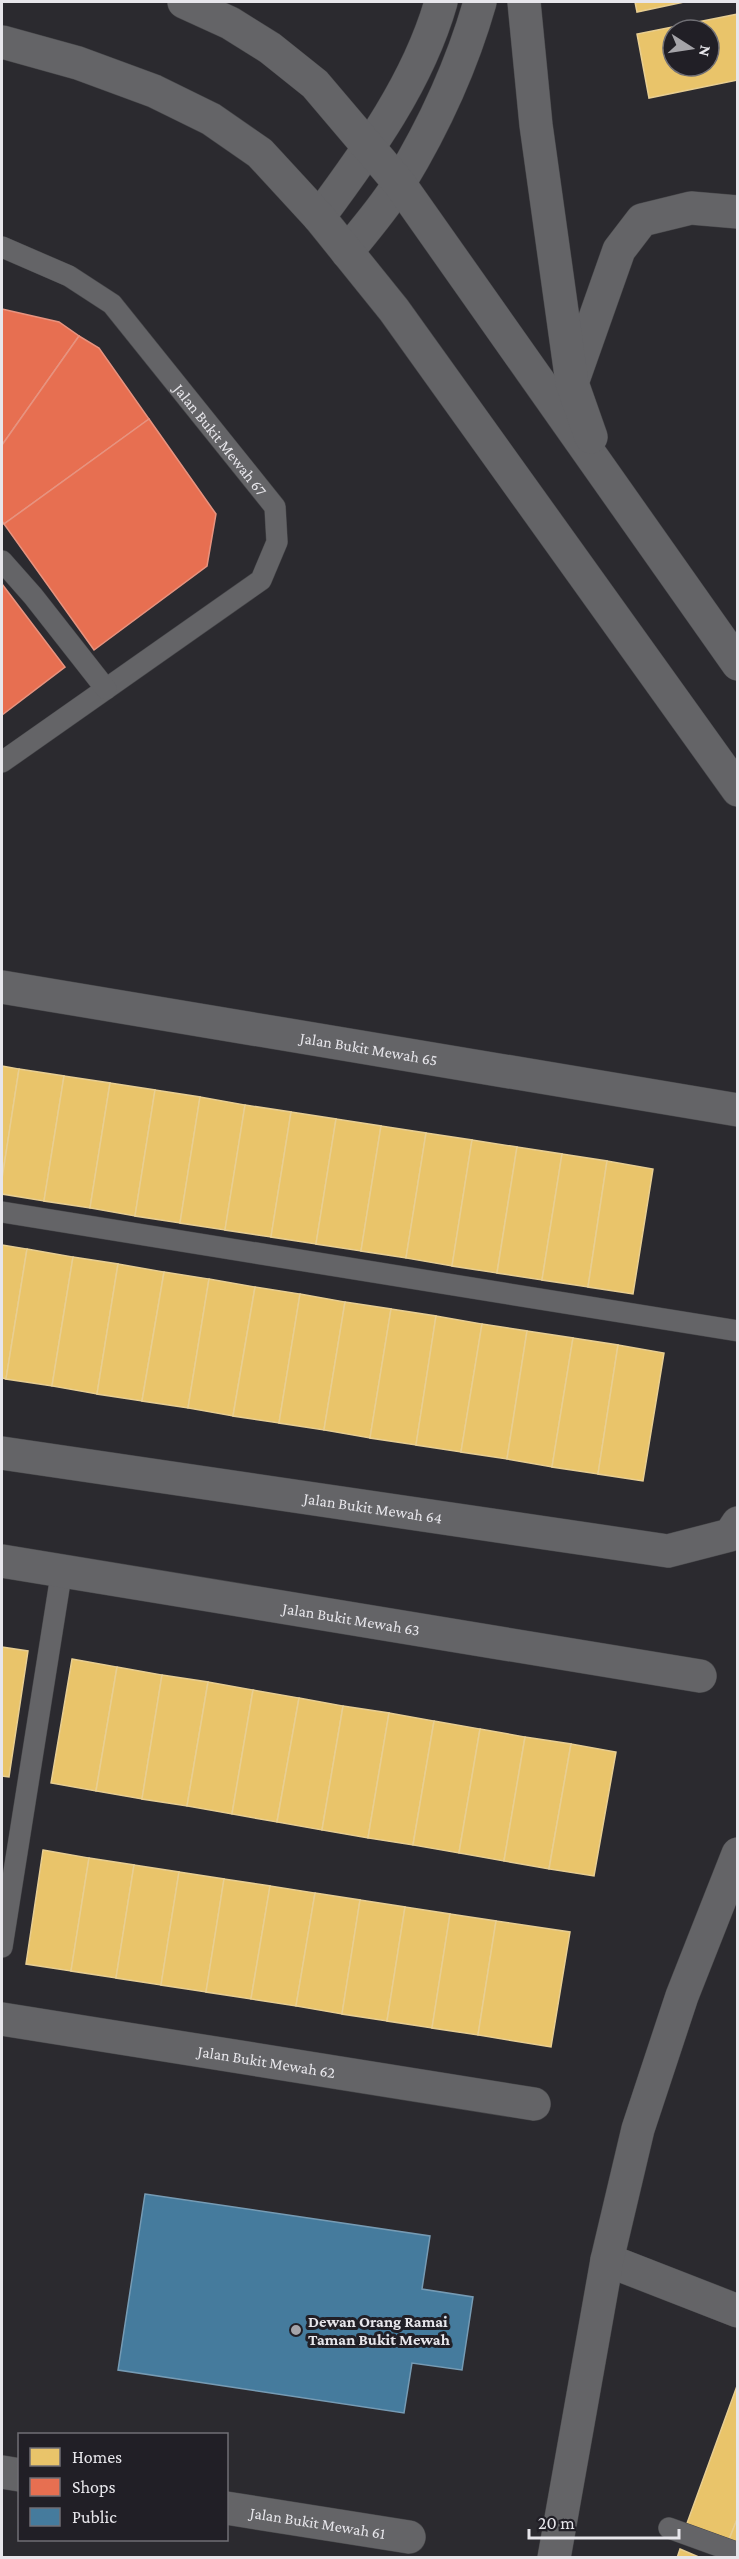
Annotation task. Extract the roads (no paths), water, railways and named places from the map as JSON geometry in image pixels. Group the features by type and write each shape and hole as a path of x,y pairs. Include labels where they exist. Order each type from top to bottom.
{"street":[{"path":"184,2 230,23 279,55 315,84 370,148 399,183 738,664"},
{"path":"319,217 370,148 411,76 429,38 441,2"},
{"path":"347,252 399,183 449,91 480,2"},
{"path":"524,2 536,125 572,383 604,475"},
{"path":"2,42 78,63 154,91 211,118 260,153 319,217 394,310 738,790"},
{"path":"572,383 619,250 642,220 691,208 738,212"},
{"name":"Jalan Bukit Mewah 65","path":"2,987 738,1110"},
{"name":"Jalan Bukit Mewah 64","path":"2,1453 669,1551 730,1535 738,1523"},
{"name":"Jalan Bukit Mewah 63","path":"2,1561 62,1569 700,1676"},
{"path":"554,2558 607,2260 638,2129 682,1996 738,1854"},
{"name":"Jalan Bukit Mewah 62","path":"2,2019 534,2104"},
{"path":"607,2260 738,2311"},
{"path":"2,2472 18,2475"},
{"name":"Jalan Bukit Mewah 61","path":"228,2508 409,2537"}],"lane":[{"name":"Jalan Bukit Mewah 67","path":"2,247 69,276 112,304 275,507 277,542 261,580 2,762"},
{"path":"2,561 33,596 106,689"},
{"path":"2,1212 738,1331"},
{"path":"2,1947 62,1569"},
{"path":"669,2528 738,2553"}],"place":[{"name":"Dewan Orang Ramai Taman Bukit Mewah","path":"296,2330"}]}
